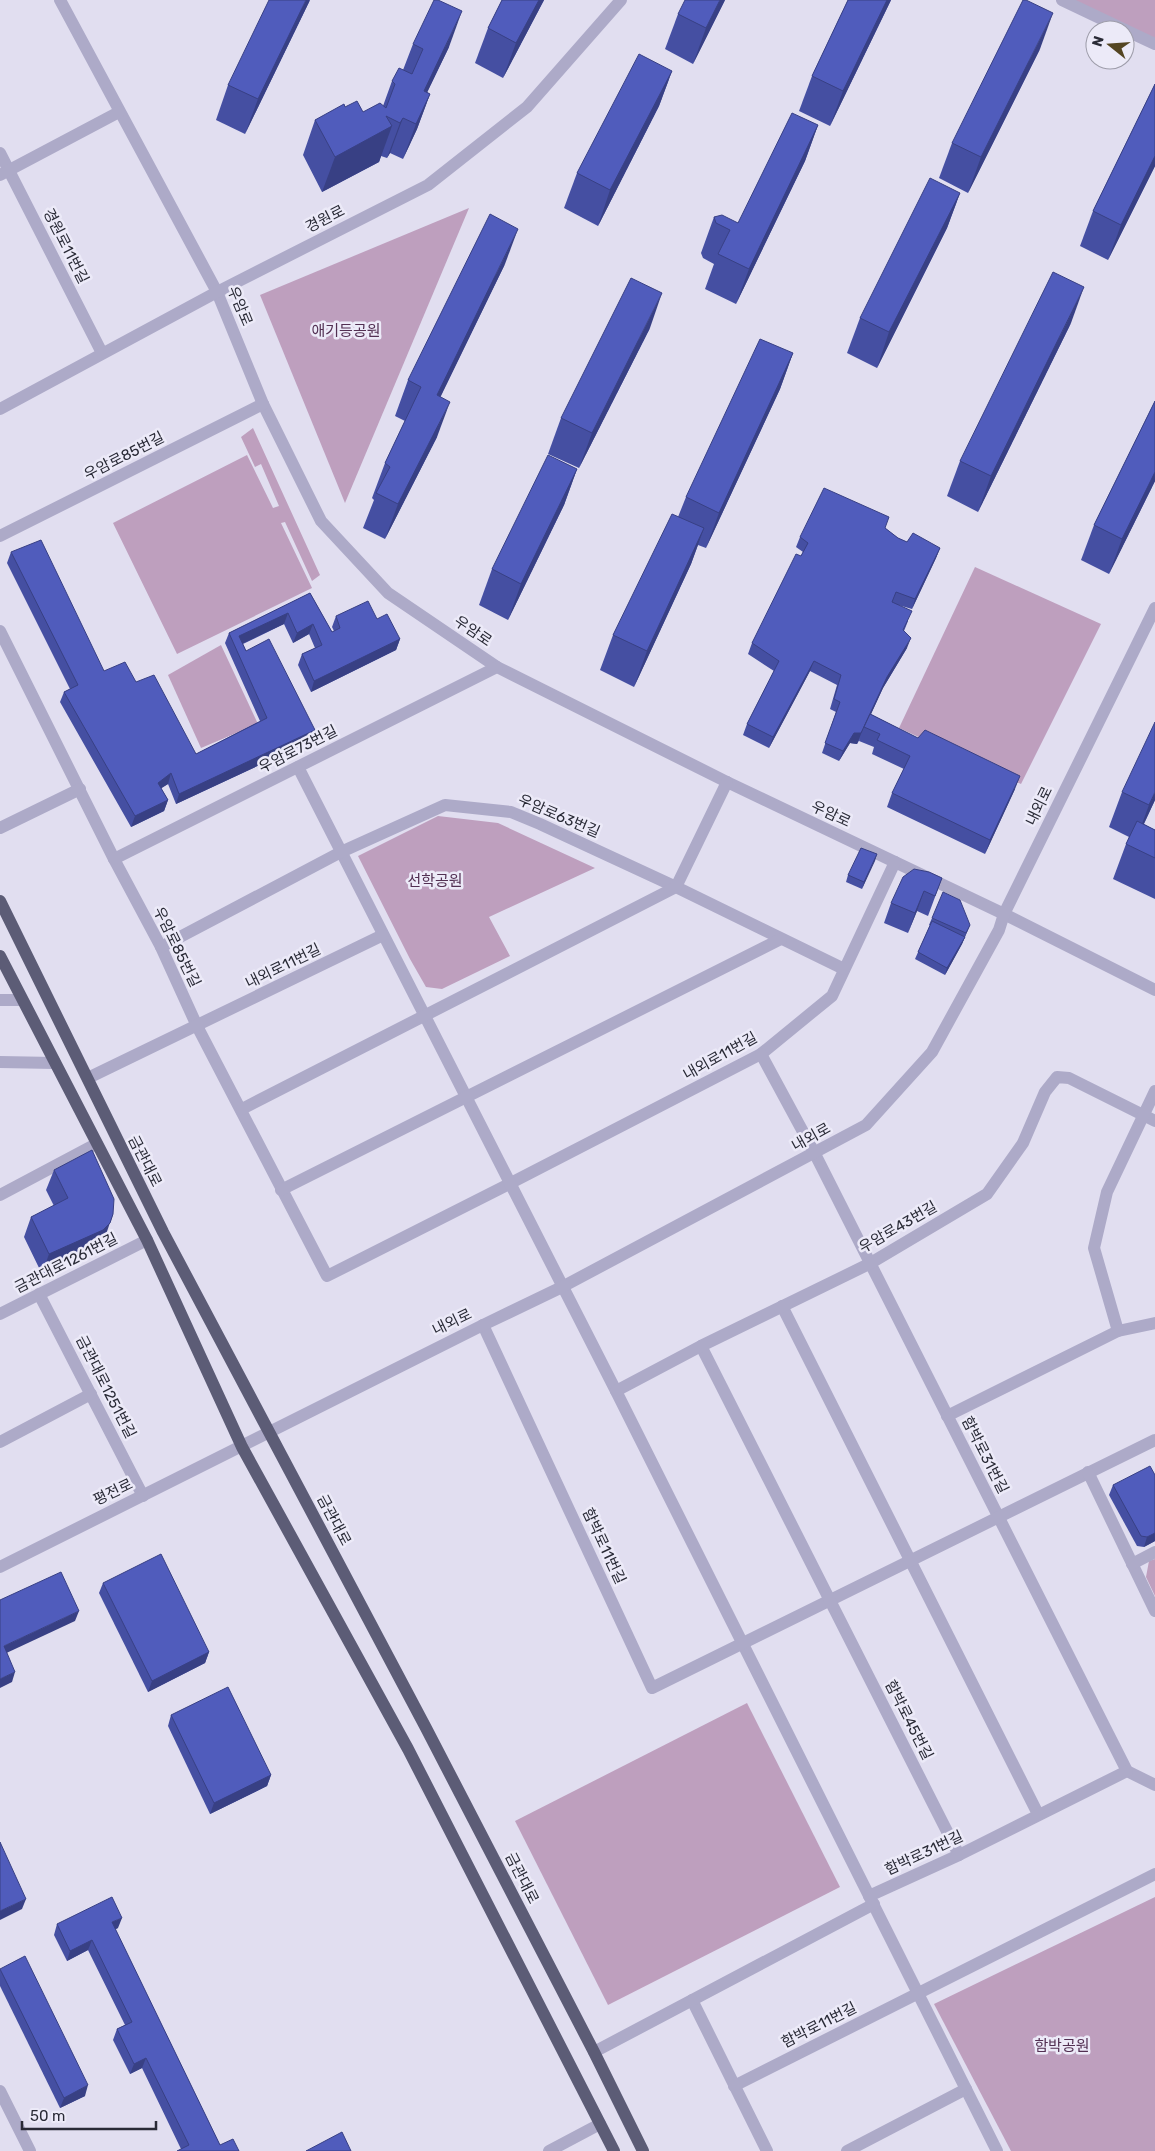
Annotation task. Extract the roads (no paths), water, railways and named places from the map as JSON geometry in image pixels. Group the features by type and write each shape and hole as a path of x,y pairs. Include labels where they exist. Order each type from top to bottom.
{"main road":[{"name":"금관대로","path":"0,901 88,1078 119,1146 268,1432 426,1728 594,2052 642,2151"},
{"path":"0,956 147,1240 242,1447 408,1748 614,2151"}],"street":[{"name":"우암로","path":"60,0 217,292 263,404 321,521 388,593 497,668 727,782 1004,914 1155,990"},
{"name":"경원로","path":"0,409 217,292 428,185 528,107 621,0"},
{"path":"1062,0 1104,20"},
{"path":"1135,35 1155,44"},
{"path":"4,172 119,112"},
{"name":"경원로11번길","path":"0,153 4,172 102,353"},
{"name":"우암로85번길","path":"0,536 263,404"},
{"name":"내외로","path":"242,1447 268,1432 562,1287 815,1154 866,1125 932,1052 999,930 1004,914 1155,608"},
{"name":"우암로85번길","path":"0,631 114,859 161,947 197,1026 242,1109 281,1190 327,1276"},
{"name":"우암로73번길","path":"114,859 497,668"},
{"path":"298,767 616,1391 997,2151"},
{"path":"242,1109 676,887 727,782"},
{"path":"0,828 80,789"},
{"name":"우암로63번길","path":"341,852 445,804 511,812 676,887 844,969"},
{"path":"161,947 341,852"},
{"name":"내외로11번길","path":"327,1276 761,1054 832,996 895,862"},
{"name":"내외로11번길","path":"88,1078 383,935"},
{"path":"281,1190 781,939"},
{"path":"0,1000 22,1000"},
{"name":"함박로31번길","path":"761,1054 815,1154 1127,1771 1038,1814 872,1900"},
{"path":"0,1062 55,1063"},
{"name":"우암로43번길","path":"616,1391 701,1346 869,1264 987,1194 1023,1144 1045,1092 1057,1077 1069,1078 1149,1118"},
{"path":"1118,1331 1094,1248 1107,1192 1149,1118 1155,1091"},
{"path":"0,1195 96,1144"},
{"name":"금관대로1261번길","path":"2,1310 39,1294 147,1240"},
{"name":"금관대로1251번길","path":"39,1294 143,1496"},
{"path":"782,1306 1038,1814"},
{"path":"947,1416 1118,1331 1155,1323"},
{"name":"함박로11번길","path":"483,1325 652,1688 743,1643"},
{"name":"함박로45번길","path":"701,1346 959,1855"},
{"path":"0,1442 91,1394"},
{"path":"743,1643 1155,1440"},
{"name":"평전로","path":"0,1567 242,1447"},
{"path":"1088,1472 1155,1611"},
{"path":"1132,1564 1155,1552"},
{"path":"1127,1771 1155,1785"},
{"path":"919,1993 1155,1874"},
{"path":"594,2052 872,1900"},
{"name":"함박로11번길","path":"734,2086 919,1993"},
{"path":"692,2000 767,2151"},
{"path":"847,2151 966,2089"},
{"path":"0,2091 30,2151"},
{"path":"549,2151 600,2124"}],"park label":[{"name":"애기등공원","path":"346,331"},
{"name":"선학공원","path":"435,881"},
{"name":"함박공원","path":"1062,2046"}]}
